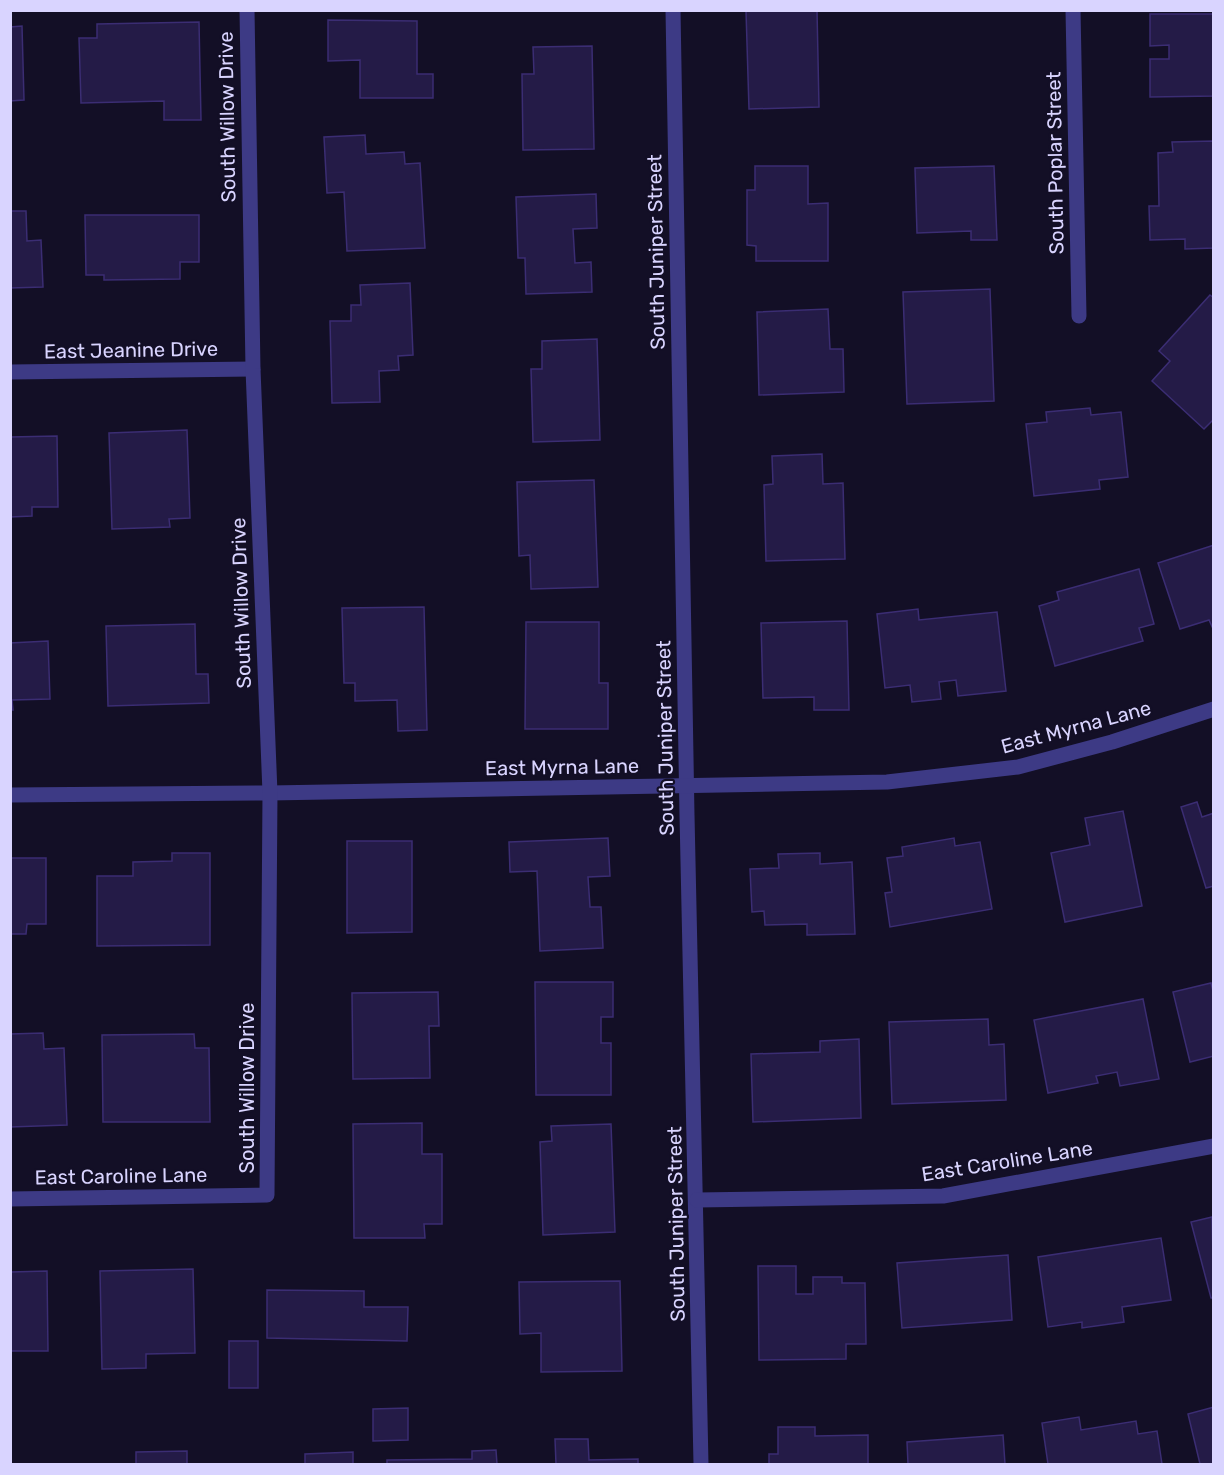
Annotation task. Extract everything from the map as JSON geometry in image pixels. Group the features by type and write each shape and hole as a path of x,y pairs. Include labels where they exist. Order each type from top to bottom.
{"street":[{"name":"South Willow Drive","path":"247,10 253,369 270,793 267,1195"},
{"name":"South Juniper Street","path":"673,10 701,1464"},
{"name":"South Poplar Street","path":"1073,10 1078,316"},
{"name":"East Jeanine Drive","path":"10,372 253,369"},
{"name":"East Myrna Lane","path":"10,795 270,793 887,782 1018,767 1112,742 1214,709"},
{"name":"East Caroline Lane","path":"697,1200 943,1196 1214,1146"},
{"name":"East Caroline Lane","path":"10,1198 267,1195"}],"building":[{"path":"817,10 819,107 749,109 746,11"},
{"path":"1150,14 1214,14 1214,96 1150,97 1150,59 1169,59 1169,45 1150,46"},
{"path":"328,20 417,21 417,74 433,74 433,98 360,98 360,60 328,61"},
{"path":"199,22 201,120 164,120 164,101 81,103 79,38 97,38 97,24"},
{"path":"22,26 24,100 10,101 10,27"},
{"path":"592,46 594,149 523,150 522,74 534,74 533,47"},
{"path":"365,135 366,154 404,152 405,164 420,163 425,248 347,251 344,192 327,193 324,137"},
{"path":"1214,141 1214,248 1185,249 1185,239 1150,240 1149,206 1159,206 1158,153 1173,152 1172,142"},
{"path":"755,166 808,166 808,204 828,203 828,261 756,261 756,246 747,245 747,190 755,190"},
{"path":"994,166 997,240 971,240 971,231 917,233 915,168"},
{"path":"596,194 597,228 573,229 575,263 591,262 592,292 526,294 525,258 518,258 516,197"},
{"path":"10,211 26,211 27,241 41,240 43,287 10,288"},
{"path":"85,215 199,215 199,262 180,262 180,279 104,280 104,275 86,275"},
{"path":"410,283 413,355 398,356 399,370 379,371 380,402 332,403 330,321 351,321 351,305 361,305 360,285"},
{"path":"990,289 994,401 907,404 903,292"},
{"path":"1210,295 1214,298 1214,419 1204,429 1152,381 1170,361 1159,351"},
{"path":"828,309 830,349 843,349 844,392 759,395 757,312"},
{"path":"597,339 600,440 533,442 531,369 542,369 542,341"},
{"path":"1090,408 1091,415 1121,412 1128,477 1099,480 1100,489 1034,496 1026,424 1047,422 1046,412"},
{"path":"187,430 190,518 169,519 170,527 112,529 109,433"},
{"path":"57,436 58,507 32,507 32,516 10,517 10,437"},
{"path":"822,454 823,484 843,483 845,559 766,561 764,485 773,484 772,456"},
{"path":"594,480 598,587 531,589 530,555 519,556 517,482"},
{"path":"1214,545 1214,631 1209,620 1180,629 1158,563"},
{"path":"1139,569 1154,624 1139,628 1143,641 1055,666 1039,606 1059,600 1057,592"},
{"path":"424,607 427,730 398,731 397,700 355,701 355,683 344,683 342,608"},
{"path":"918,609 919,620 997,612 1006,691 958,696 956,680 939,682 941,699 912,702 910,685 885,688 877,614"},
{"path":"847,621 849,710 814,710 814,697 763,698 761,623"},
{"path":"526,622 599,622 599,683 608,683 608,729 525,729"},
{"path":"195,624 196,674 208,674 209,703 108,706 106,626"},
{"path":"48,641 50,699 12,700 13,710 10,710 10,643"},
{"path":"1197,802 1202,817 1214,813 1214,886 1206,888 1181,807"},
{"path":"1123,811 1142,906 1065,922 1051,853 1090,845 1085,818"},
{"path":"608,838 610,876 588,877 590,907 601,907 603,948 540,951 537,871 510,872 509,842"},
{"path":"954,838 955,846 980,842 992,909 890,927 885,893 892,892 887,858 903,856 902,847"},
{"path":"347,841 412,841 412,932 347,933"},
{"path":"172,853 210,853 210,945 97,946 97,876 133,876 133,862 172,861"},
{"path":"820,853 820,864 852,862 855,934 807,935 807,924 765,925 764,911 752,912 750,869 779,868 778,854"},
{"path":"11,858 46,858 46,924 27,924 26,934 10,934"},
{"path":"535,982 613,982 613,1017 601,1017 601,1043 611,1043 611,1095 536,1095"},
{"path":"1211,983 1214,995 1214,1056 1190,1062 1173,992"},
{"path":"438,992 439,1026 429,1026 430,1078 353,1079 352,993"},
{"path":"1143,999 1159,1079 1120,1086 1117,1072 1096,1076 1098,1083 1048,1093 1034,1020"},
{"path":"988,1019 989,1045 1004,1044 1006,1100 892,1104 889,1022"},
{"path":"43,1033 44,1049 64,1048 67,1125 10,1127 10,1034"},
{"path":"194,1034 195,1048 209,1048 210,1122 103,1122 102,1035"},
{"path":"859,1039 861,1118 753,1122 751,1054 820,1052 820,1041"},
{"path":"422,1123 422,1154 442,1154 442,1224 424,1224 425,1238 354,1238 353,1124"},
{"path":"611,1124 615,1232 543,1235 540,1142 552,1141 551,1126"},
{"path":"1212,1217 1214,1298 1211,1298 1191,1222"},
{"path":"1161,1238 1171,1300 1122,1307 1124,1322 1082,1328 1082,1322 1048,1327 1038,1257"},
{"path":"1008,1255 1012,1320 902,1328 897,1263"},
{"path":"758,1266 796,1266 796,1294 813,1294 813,1277 842,1277 842,1283 865,1283 866,1344 846,1344 846,1359 759,1360"},
{"path":"193,1269 195,1353 146,1354 146,1368 102,1369 100,1271"},
{"path":"47,1271 48,1351 10,1351 11,1272"},
{"path":"620,1281 622,1371 541,1372 541,1333 520,1334 519,1282"},
{"path":"267,1290 364,1291 364,1307 408,1307 407,1341 267,1338"},
{"path":"229,1341 258,1341 258,1388 229,1388"},
{"path":"1214,1407 1214,1464 1200,1464 1188,1414"},
{"path":"408,1408 408,1440 373,1441 373,1409"},
{"path":"1079,1417 1081,1430 1136,1421 1138,1434 1157,1431 1162,1464 1048,1464 1042,1423"},
{"path":"778,1427 815,1427 815,1436 868,1435 868,1464 769,1464 769,1454 778,1454"},
{"path":"1003,1435 1005,1464 908,1464 907,1442"},
{"path":"555,1439 588,1439 589,1460 638,1459 638,1464 556,1464"},
{"path":"496,1450 497,1464 387,1464 387,1460 472,1459 472,1451"},
{"path":"187,1451 187,1464 136,1464 136,1452"},
{"path":"353,1452 353,1464 305,1464 305,1454"}]}
